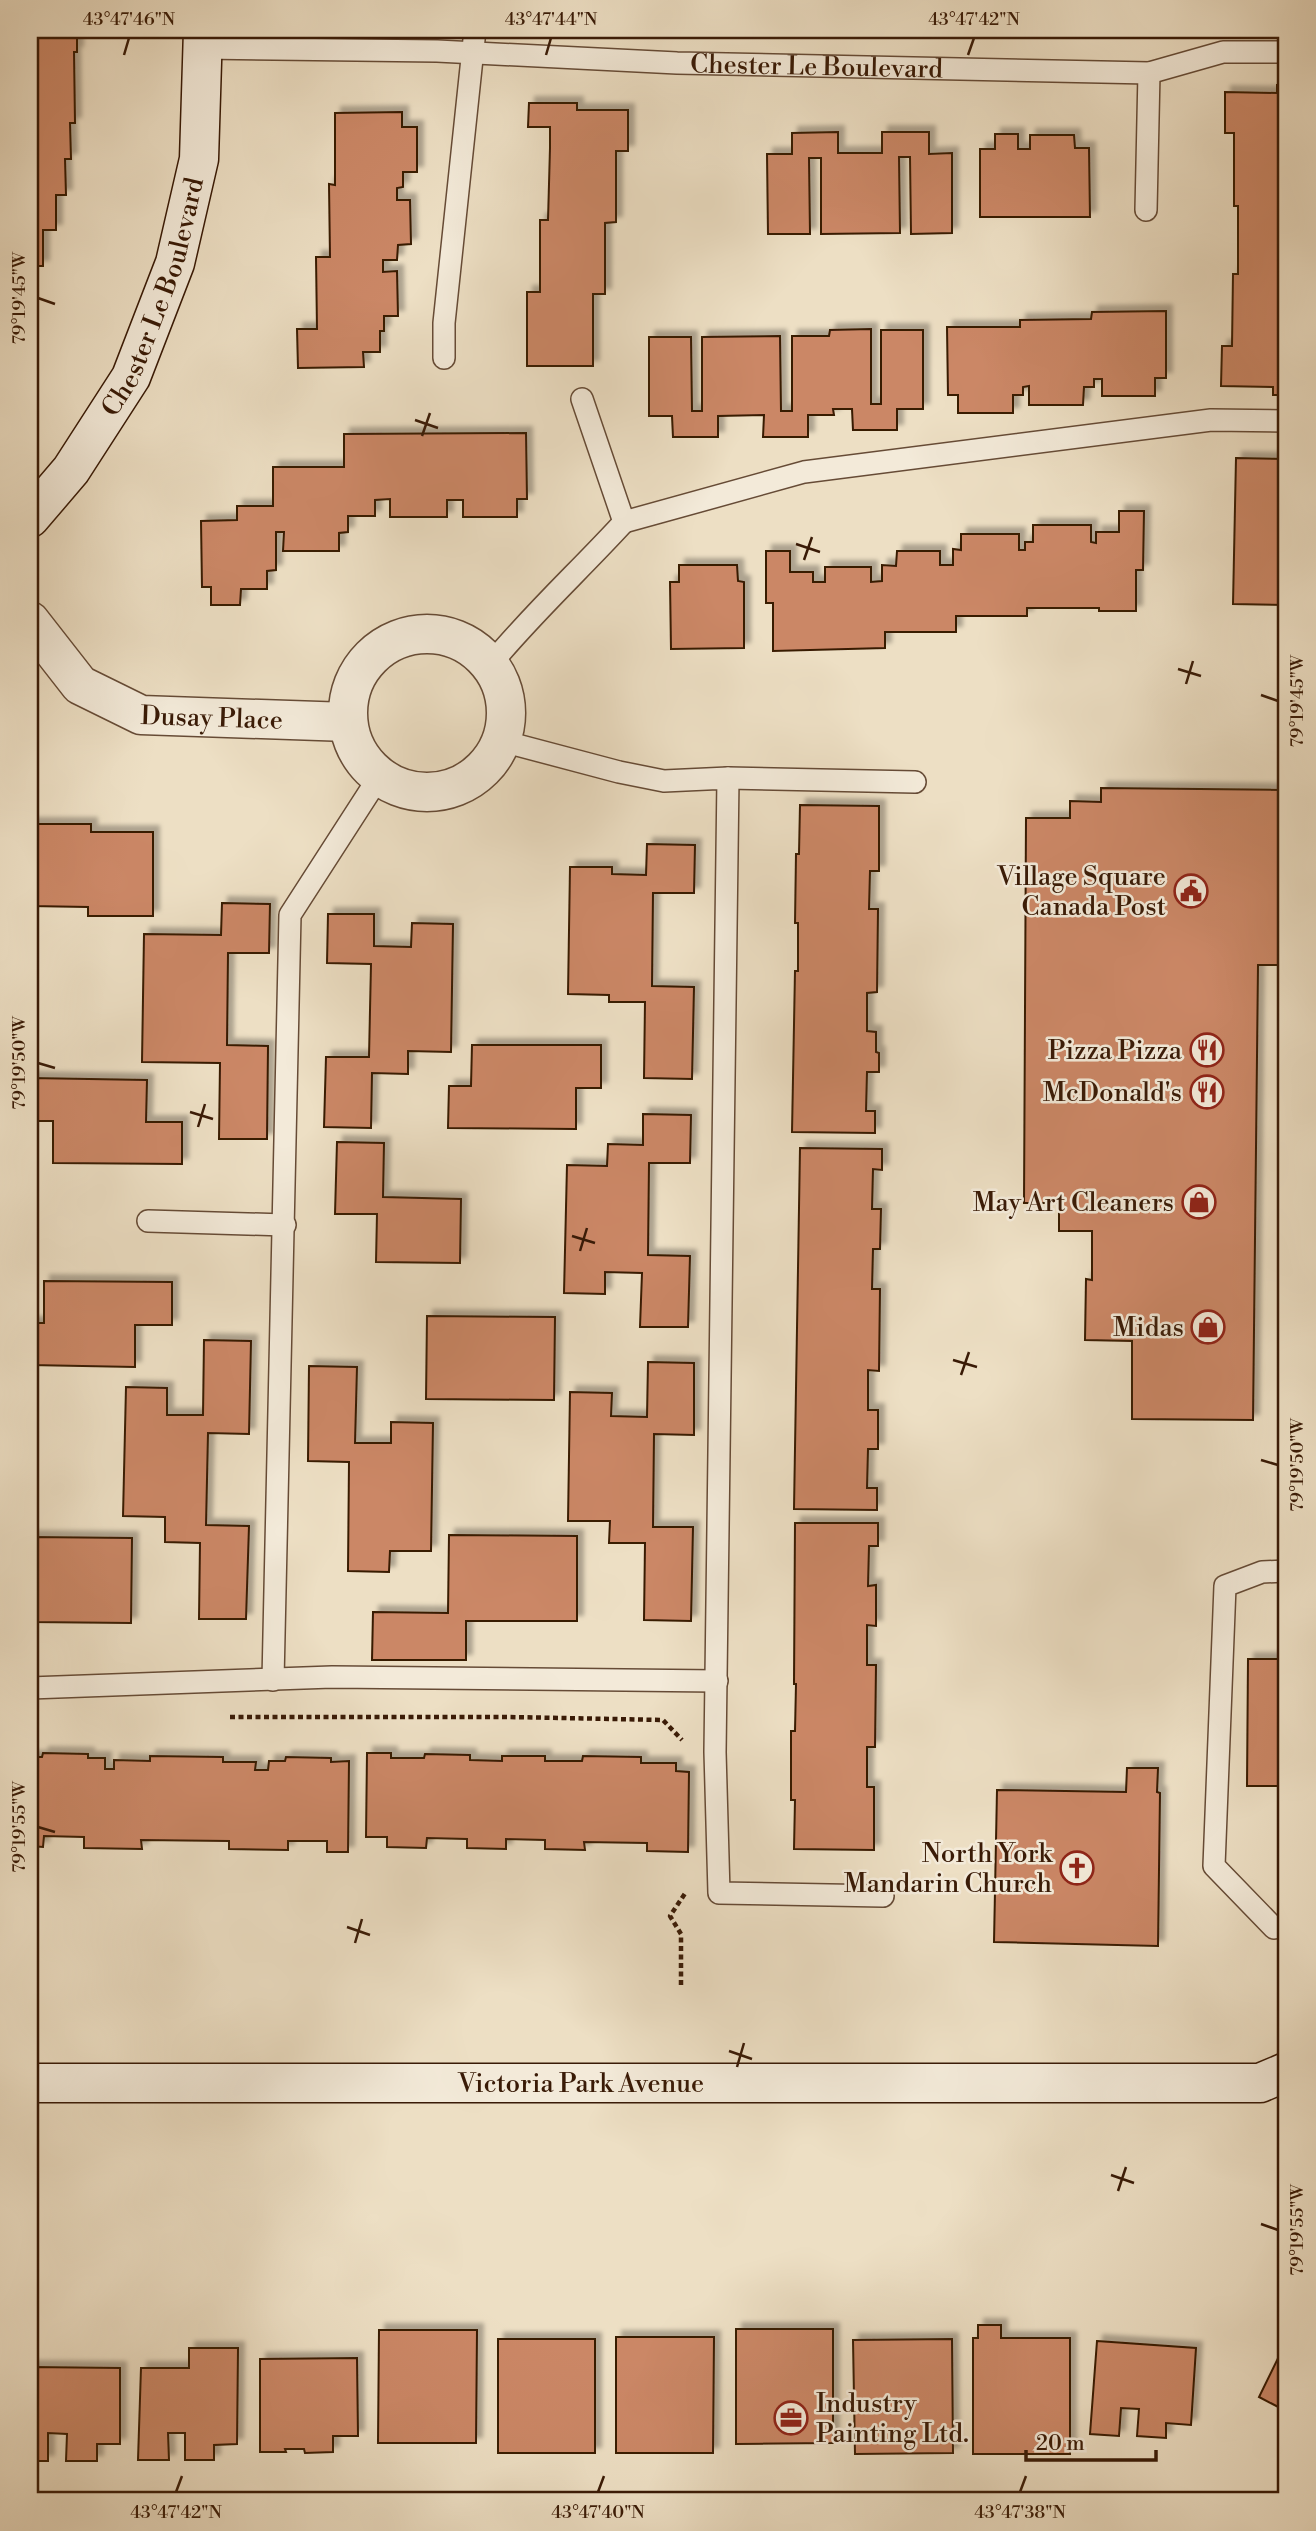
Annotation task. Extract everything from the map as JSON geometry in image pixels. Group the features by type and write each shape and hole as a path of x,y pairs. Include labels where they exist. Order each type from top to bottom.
{"street":[{"name":"Chester Le Boulevard","path":"30,518 71,470 131,377 175,263 199,159 203,39"},
{"name":"Dusay Place","path":"30,621 80,685 141,715 348,722"},
{"path":"423,633 449,636 472,647 491,665 503,688 506,715 502,741 489,762 472,779 449,789 425,793 401,788 379,777 363,761 353,742 348,722 350,696 359,672 376,652 398,639 423,633"},
{"name":"Victoria Park Avenue","path":"30,2083 1277,2084"}],"lane":[{"path":"444,358 444,323 475,30"},
{"name":"Chester Le Boulevard","path":"203,39 677,63 1149,73 1223,52 1286,52"},
{"path":"1146,210 1149,73"},
{"path":"582,399 624,522"},
{"path":"491,665 524,623 573,577 624,522 804,472 1211,420 1286,421"},
{"path":"502,741 664,781 728,778 915,782"},
{"path":"273,1680 290,915 379,777"},
{"path":"728,778 716,1752 719,1893 883,1896"},
{"path":"148,1221 285,1226"},
{"path":"1274,1928 1214,1866 1225,1586 1262,1572 1286,1571"},
{"path":"30,1688 346,1677 717,1681"}],"path":[{"path":"217,1717 663,1720 684,1743"},
{"path":"681,1985 681,1934 670,1916 688,1889"}],"building":[{"path":"30,30 77,30 77,52 74,52 75,123 70,123 71,159 65,159 66,195 56,195 56,230 43,230 43,266 30,266"},
{"path":"1277,85 1286,86 1286,395 1273,395 1273,387 1221,386 1222,346 1232,346 1233,274 1238,274 1234,133 1225,133 1225,92 1277,93"},
{"path":"529,103 577,103 577,110 628,110 628,151 616,151 616,222 605,223 605,294 593,294 593,366 527,366 527,292 540,292 540,220 548,220 550,148 550,127 528,127"},
{"path":"402,112 402,127 417,127 417,172 403,172 403,187 397,188 397,200 410,200 411,244 398,245 397,260 383,260 383,272 397,271 398,316 384,316 384,331 380,331 380,352 363,352 364,367 298,368 297,329 317,329 316,257 330,257 329,184 335,185 335,113"},
{"path":"838,132 838,153 882,153 882,132 929,132 929,154 952,153 952,233 911,234 910,157 899,157 900,233 821,234 821,158 809,158 810,234 768,234 767,154 792,154 792,133"},
{"path":"995,134 1018,134 1018,149 1030,149 1030,135 1074,135 1075,148 1089,148 1090,217 980,217 980,149 995,149"},
{"path":"1166,311 1166,378 1155,378 1155,396 1102,396 1102,379 1094,379 1094,387 1084,387 1083,405 1029,405 1029,386 1023,387 1023,395 1013,395 1013,413 958,413 958,395 948,395 947,327 1020,327 1020,320 1091,319 1092,312"},
{"path":"871,329 871,404 881,404 881,330 923,330 923,409 897,409 897,430 853,430 852,409 833,409 834,415 808,415 808,437 763,437 764,415 718,416 718,437 673,437 672,416 649,416 649,337 691,337 692,411 702,411 702,337 780,336 781,411 792,411 792,336 829,336 830,330"},
{"path":"526,433 527,499 517,499 517,517 463,517 463,500 447,500 447,517 390,517 390,499 375,500 375,516 348,516 348,532 339,533 339,551 283,551 284,532 276,532 276,570 267,571 267,589 241,589 240,605 211,605 211,587 202,587 201,521 237,520 237,506 273,506 273,467 344,467 344,434"},
{"path":"1236,458 1286,459 1286,605 1233,604"},
{"path":"1119,511 1144,511 1143,570 1136,570 1136,611 1027,608 1027,616 956,616 956,632 885,632 885,648 773,651 773,603 766,603 766,551 790,551 790,572 813,572 813,582 825,582 825,567 871,567 871,582 882,581 882,565 896,566 897,551 940,551 940,565 953,565 953,549 961,550 961,534 1019,534 1019,550 1025,550 1025,542 1033,542 1033,525 1091,525 1091,542 1096,543 1096,532 1119,532"},
{"path":"679,565 737,565 738,581 744,582 744,648 671,649 670,582 679,582"},
{"path":"1101,788 1286,790 1286,965 1258,965 1253,1420 1132,1419 1132,1341 1085,1340 1086,1279 1092,1280 1092,1231 1059,1231 1059,1203 1024,1203 1026,818 1070,818 1070,801 1101,802"},
{"path":"800,805 879,806 879,871 870,871 869,909 878,909 877,992 867,993 867,1031 876,1032 876,1052 879,1053 879,1072 867,1072 866,1111 875,1111 875,1133 792,1132 795,971 798,971 798,923 795,923 796,854 799,854"},
{"path":"30,824 91,824 91,832 153,832 153,916 88,916 88,907 30,906"},
{"path":"647,844 695,845 694,893 653,893 652,986 694,987 692,1079 644,1078 645,1002 609,1002 609,995 568,994 570,867 612,867 612,874 646,875"},
{"path":"222,903 270,904 269,953 228,953 227,1045 268,1046 267,1139 219,1139 220,1063 142,1062 144,934 221,935"},
{"path":"328,914 374,914 374,946 411,947 412,923 453,924 451,1052 408,1051 408,1074 372,1073 371,1128 324,1127 326,1057 369,1057 371,964 327,963"},
{"path":"472,1045 601,1045 601,1088 576,1088 576,1129 448,1128 449,1086 471,1086"},
{"path":"30,1078 147,1080 146,1122 182,1122 182,1164 53,1163 53,1121 30,1121"},
{"path":"643,1114 691,1115 690,1163 649,1163 648,1255 690,1256 688,1327 640,1327 642,1273 605,1272 605,1294 564,1293 567,1165 607,1166 608,1144 643,1145"},
{"path":"337,1142 384,1143 383,1197 461,1199 460,1263 376,1262 377,1214 335,1214"},
{"path":"800,1148 882,1149 882,1170 873,1169 872,1209 881,1209 880,1249 873,1249 872,1289 880,1289 879,1371 868,1370 868,1410 878,1410 878,1449 868,1449 867,1488 877,1488 877,1510 794,1509"},
{"path":"44,1281 172,1282 172,1325 135,1325 135,1367 30,1365 30,1323 44,1323"},
{"path":"427,1316 555,1317 554,1400 426,1399"},
{"path":"204,1340 251,1341 249,1434 208,1433 206,1525 249,1526 246,1619 199,1619 200,1543 165,1542 165,1517 123,1516 126,1387 167,1388 167,1415 203,1415"},
{"path":"648,1362 694,1363 694,1435 654,1434 653,1527 693,1527 691,1621 644,1620 645,1543 609,1543 610,1521 568,1521 570,1392 612,1393 611,1416 647,1417"},
{"path":"309,1366 357,1367 355,1443 391,1443 391,1422 433,1423 431,1551 390,1551 389,1572 348,1571 349,1462 308,1461"},
{"path":"795,1523 878,1523 878,1546 869,1546 868,1586 876,1585 876,1626 867,1625 867,1665 876,1665 875,1747 867,1747 867,1787 874,1787 874,1850 794,1849 795,1800 791,1800 791,1731 795,1731 796,1684"},
{"path":"449,1535 577,1536 577,1621 466,1621 466,1660 372,1660 373,1612 448,1613"},
{"path":"30,1537 132,1538 131,1623 30,1622"},
{"path":"1248,1659 1283,1659 1283,1681 1286,1681 1286,1786 1247,1786"},
{"path":"43,1753 88,1754 88,1758 105,1758 105,1769 114,1769 114,1760 150,1761 150,1756 223,1757 223,1762 256,1762 255,1770 268,1770 269,1761 285,1761 286,1757 331,1758 331,1762 349,1761 348,1852 327,1852 327,1841 288,1841 288,1850 229,1849 229,1841 141,1840 142,1849 84,1848 84,1837 44,1836 43,1847 30,1846 30,1757 42,1757"},
{"path":"367,1753 391,1753 391,1758 424,1758 425,1754 470,1755 470,1760 502,1761 502,1756 545,1756 545,1761 582,1761 583,1756 641,1757 641,1763 676,1763 676,1771 689,1772 688,1852 647,1851 647,1843 584,1842 585,1850 545,1849 545,1840 506,1839 506,1849 467,1848 467,1839 427,1838 426,1848 387,1847 387,1837 366,1837"},
{"name":"North York Mandarin Church","path":"1127,1768 1158,1768 1158,1946 994,1942 997,1790 1126,1792"},
{"path":"978,2325 1001,2325 1001,2338 1070,2338 1070,2454 973,2454 973,2338 978,2338"},
{"path":"736,2329 833,2329 833,2443 736,2444"},
{"path":"379,2330 477,2330 476,2443 378,2443"},
{"path":"616,2337 714,2337 713,2453 616,2453"},
{"path":"498,2339 595,2339 595,2453 498,2453"},
{"path":"952,2339 953,2453 855,2454 853,2340"},
{"path":"1097,2341 1196,2348 1191,2425 1166,2423 1166,2438 1137,2436 1139,2409 1121,2408 1119,2436 1090,2434"},
{"path":"1286,2342 1286,2411 1259,2397"},
{"path":"189,2348 238,2348 237,2444 214,2445 214,2460 185,2460 185,2433 168,2433 169,2460 138,2460 141,2368 189,2368"},
{"path":"357,2358 358,2436 333,2436 333,2452 305,2453 304,2449 285,2449 286,2452 260,2452 260,2359"},
{"path":"30,2367 120,2368 120,2444 97,2444 97,2461 66,2461 67,2434 48,2433 48,2461 30,2461"}],"place":[{"name":"Village Square Canada Post","path":"1191,891"},
{"name":"Pizza Pizza","path":"1207,1050"},
{"name":"McDonald's","path":"1207,1092"},
{"name":"May Art Cleaners","path":"1199,1202"},
{"name":"Midas","path":"1208,1327"},
{"name":"North York Mandarin Church","path":"1077,1868"},
{"name":"Industry Painting Ltd.","path":"791,2418"}]}
